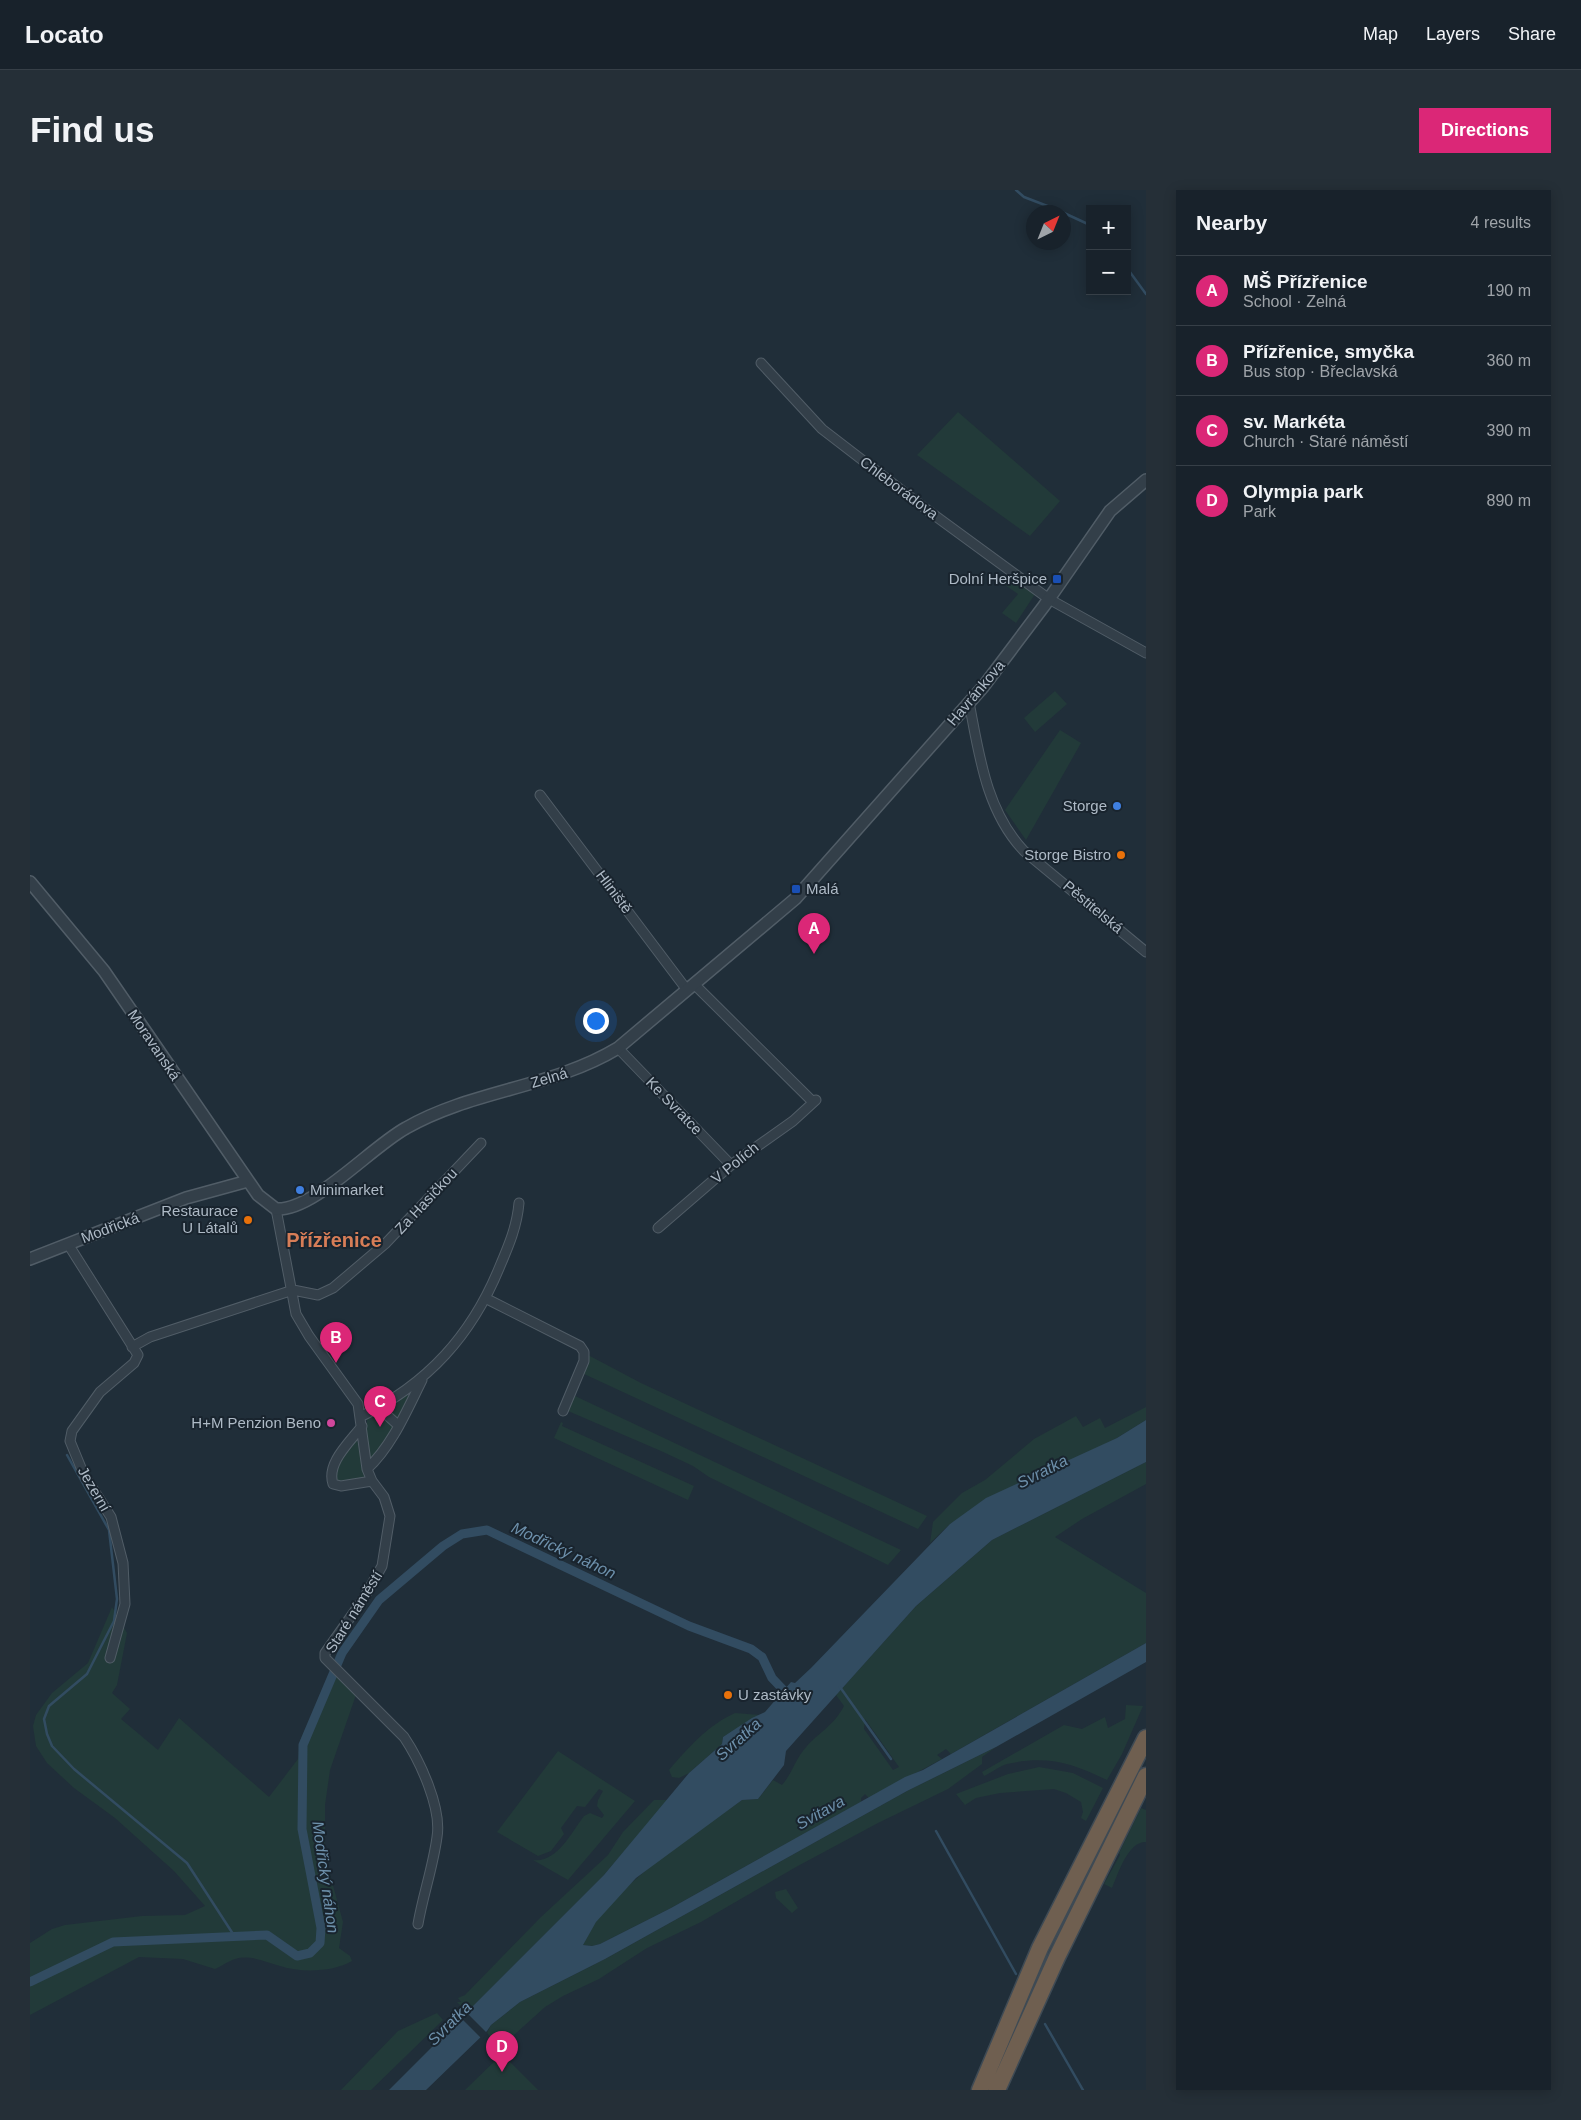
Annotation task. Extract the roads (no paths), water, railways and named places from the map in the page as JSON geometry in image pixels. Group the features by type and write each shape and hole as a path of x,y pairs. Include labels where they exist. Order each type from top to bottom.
{"highway":[{"path":"980,2090 1040,1948 1146,1738"},
{"path":"997,2090 1057,1957 1146,1776"}],"street":[{"name":"Chleborádova","path":"761,363 822,429 926,509 1049,599 1144,650"},
{"name":"Havránkova","path":"796,899 1004,660 1110,512 1146,480"},
{"name":"Pěstitelská","path":"969,702 982,768 991,796 1010,834 1024,850 1146,952"},
{"name":"Hliniště","path":"540,795 691,987"},
{"name":"Moravanská","path":"30,882 104,971 258,1195 276,1209"},
{"name":"Zelná","path":"276,1209 291,1208 302,1203 404,1129 431,1114 572,1071 597,1061 618,1048 796,899"},
{"name":"V Polích","path":"658,1228 731,1164 793,1122 814,1101 691,987"},
{"name":"Ke Svratce","path":"618,1048 731,1164"},
{"name":"Za Hasičkou","path":"293,1290 318,1295 333,1288 386,1243 481,1143"},
{"name":"Modřická","path":"30,1259 186,1198 248,1181"},
{"path":"372,1481 341,1486 333,1484 330,1475 334,1463 361,1422 424,1377 449,1351 487,1299 515,1231 519,1204"},
{"name":"Staré náměstí","path":"276,1209 298,1318 358,1404 367,1469 372,1481 384,1497 390,1516 382,1566 364,1598 325,1653 329,1664 404,1737 413,1750 434,1803 438,1835 418,1924"},
{"path":"68,1244 132,1347 150,1337 293,1290"},
{"path":"487,1299 580,1346 584,1352 584,1361 563,1411"},
{"name":"Jezerní","path":"110,1658 125,1604 123,1563 110,1516 84,1475 70,1441 72,1431 100,1392 134,1363 138,1355 132,1347"},
{"path":"367,1469 375,1462 398,1426 424,1377"},
{"path":"379,1408 398,1426"}],"water":[{"name":"Svratka","path":"1146,1420 1146,1462 992,1540 916,1606 786,1751 784,1765 758,1799 742,1800 636,1878 596,1922 583,1945 592,1946 600,1944 671,1908 905,1777 923,1770 1146,1643 1146,1662 996,1747 907,1791 605,1959 520,2002 491,2025 426,2090 389,2090 604,1875 689,1773 722,1744 723,1737 765,1712 791,1682 795,1683 811,1668 950,1524 986,1498 1117,1438"}],"waterway":[{"path":"1016,190 1024,197 1045,205"},
{"path":"1071,216 1086,223"},
{"path":"1131,273 1146,294"},
{"path":"67,1455 109,1530 117,1599 114,1621 87,1674 49,1706 44,1719 47,1734 52,1746 74,1769 187,1863 235,1937"},
{"name":"Modřický náhon","path":"30,1982 113,1942 267,1935 297,1956 310,1953 320,1943 321,1928 302,1829 303,1745 342,1653 379,1600 443,1546 462,1534 487,1530 689,1626 751,1649 762,1657 772,1678 792,1699"},
{"path":"840,1687 891,1759"},
{"path":"936,1831 1016,1974"},
{"path":"1045,2024 1083,2090"}],"place":[{"name":"Dolní Heršpice","path":"1057,579"},
{"name":"Storge","path":"1117,806"},
{"name":"Storge Bistro","path":"1121,855"},
{"name":"Malá","path":"796,889"},
{"name":"MŠ Přízřenice","path":"814,954"},
{"name":"Minimarket","path":"300,1190"},
{"name":"Restaurace U Látalů","path":"248,1220"},
{"name":"Přízřenice, smyčka","path":"336,1363"},
{"name":"H+M Penzion Beno","path":"331,1423"},
{"name":"sv. Markéta","path":"380,1427"},
{"name":"U zastávky","path":"728,1695"},
{"name":"Olympia park","path":"502,2072"}],"district":[{"name":"Přízřenice","path":"334,1240"}],"water label":[{"name":"Svitava","path":"820,1812"}]}
